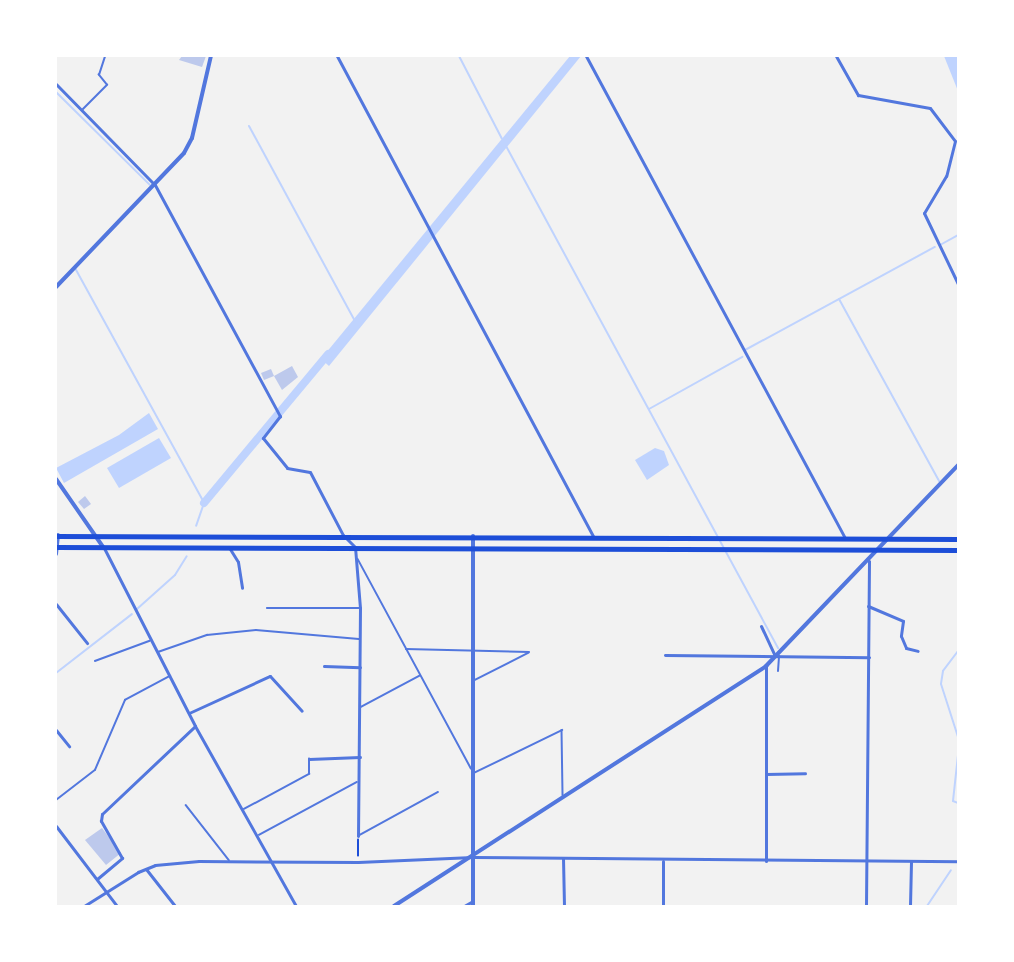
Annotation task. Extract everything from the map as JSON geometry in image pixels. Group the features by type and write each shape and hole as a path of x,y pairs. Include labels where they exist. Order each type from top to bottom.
{"main road":[{"path":"57,536 96,534 958,539"},
{"path":"57,547 958,550"}],"street":[{"path":"56,287 184,153 192,138 211,56"},
{"path":"337,56 593,537"},
{"path":"586,56 846,539"},
{"path":"836,56 858,95 930,108 955,141 956,149 946,176 924,213 958,284"},
{"path":"56,84 154,185 280,416 263,438 287,468 310,472 343,535 355,547 360,608 358,836"},
{"path":"394,906 766,666 874,549 889,538 958,465"},
{"path":"56,479 104,548 195,726 244,809 296,906"},
{"path":"56,554 57,536"},
{"path":"473,536 473,906"},
{"path":"229,547 238,562 242,588"},
{"path":"866,906 869,657 867,564 874,549"},
{"path":"56,604 87,643"},
{"path":"868,606 903,621 901,636 906,648 918,651"},
{"path":"761,626 777,656 778,671"},
{"path":"665,655 869,657"},
{"path":"324,666 360,667"},
{"path":"766,666 766,861"},
{"path":"189,713 270,676 302,711"},
{"path":"97,879 119,862 123,854 101,821 102,814 195,726"},
{"path":"56,730 69,746"},
{"path":"309,759 360,756"},
{"path":"766,774 805,773"},
{"path":"56,826 117,906"},
{"path":"84,906 105,891 146,869 174,862 357,862 473,857 663,861 958,861"},
{"path":"562,858 564,906"},
{"path":"663,861 663,906"},
{"path":"910,906 911,861"},
{"path":"146,869 175,906"},
{"path":"464,906 473,901"}],"lane":[{"path":"82,110 107,85 99,75 105,56"},
{"path":"355,547 362,568 472,771 562,730 563,797"},
{"path":"267,608 360,608"},
{"path":"158,652 207,635 256,630 360,639"},
{"path":"96,661 150,641"},
{"path":"405,649 529,652 472,681"},
{"path":"56,800 95,770 125,700 171,676"},
{"path":"360,708 419,676"},
{"path":"244,809 309,774 309,759"},
{"path":"258,836 358,781"},
{"path":"358,836 438,792"},
{"path":"186,805 230,861"}],"path":[{"path":"357,862 358,836"}],"water":[{"path":"570,56 581,56 329,366 321,359"},
{"path":"944,56 958,56 958,91"},
{"path":"149,413 158,429 64,483 56,468 119,435"},
{"path":"159,438 171,458 119,488 107,468"},
{"path":"655,448 664,451 669,465 647,480 635,460"}],"building":[{"path":"182,56 206,56 202,67 179,60"},
{"path":"292,366 298,377 282,390 274,376"},
{"path":"271,369 274,376 264,380 261,373"},
{"path":"85,496 91,504 84,509 78,502"},
{"path":"102,828 121,853 106,865 85,840"}],"waterway":[{"path":"459,56 502,139"},
{"path":"56,92 150,185"},
{"path":"249,126 355,321"},
{"path":"506,146 778,648"},
{"path":"940,245 958,235"},
{"path":"745,350 935,247"},
{"path":"75,268 204,503 196,526"},
{"path":"839,299 939,481"},
{"path":"204,503 328,354"},
{"path":"649,409 742,357"},
{"path":"137,609 175,575 187,556"},
{"path":"56,673 132,614"},
{"path":"958,651 943,671 941,684 958,737"},
{"path":"958,755 953,801 958,803"},
{"path":"927,906 951,870"}]}
